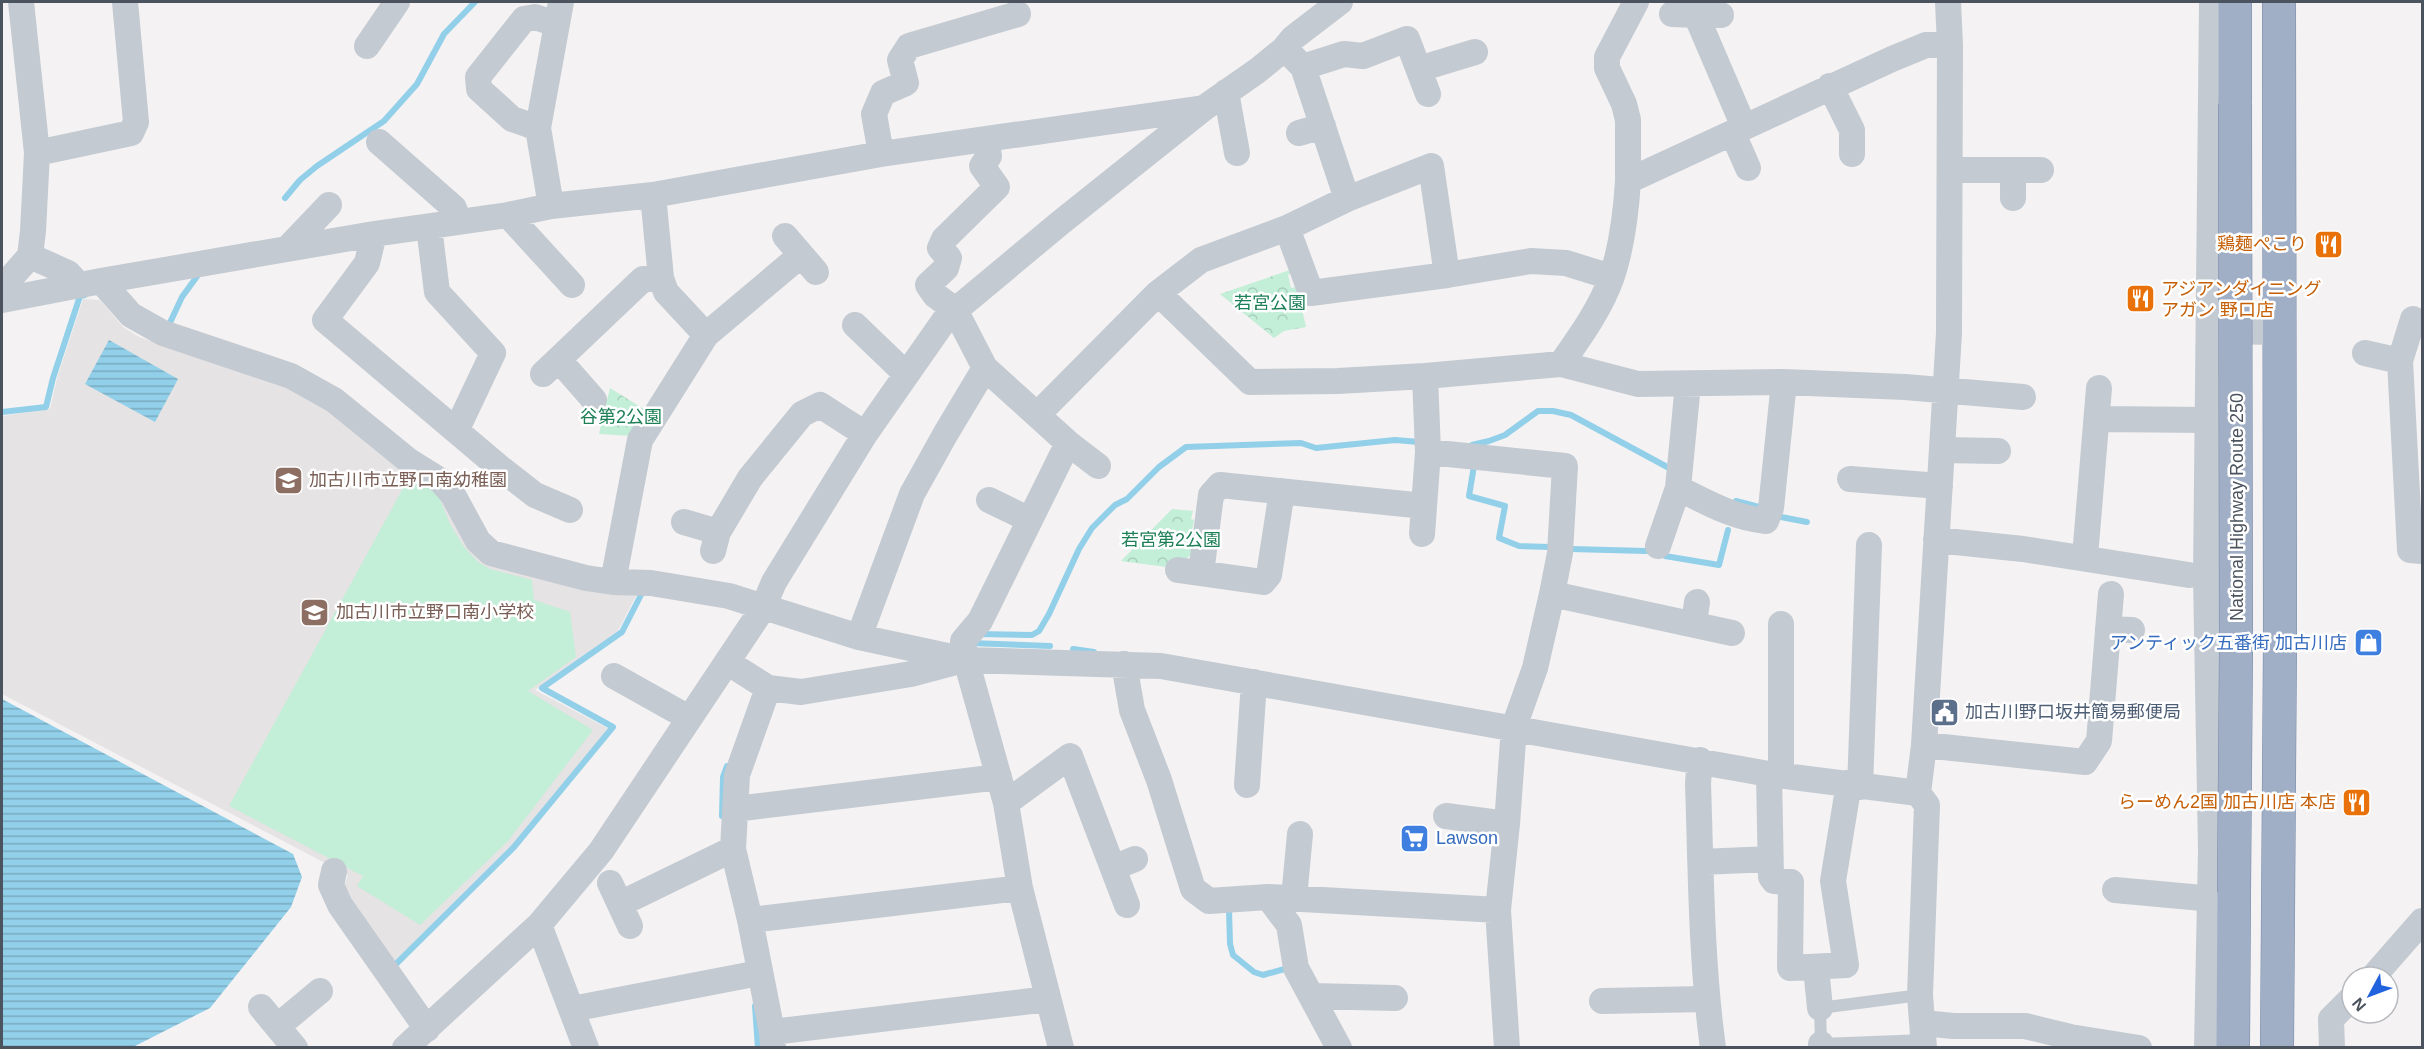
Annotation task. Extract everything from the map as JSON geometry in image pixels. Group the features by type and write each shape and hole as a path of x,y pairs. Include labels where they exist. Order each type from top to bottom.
{"highway":[{"name":"National Highway Route 250","path":"2233,1047 2223,896 2236,602 2235,2"},
{"path":"2277,1047 2279,2"}],"street":[{"path":"2,288 30,256 37,153 21,2"},
{"path":"37,153 131,133 136,122 125,2"},
{"path":"367,46 397,2"},
{"path":"405,1047 539,925 601,851 763,608 774,582 865,434 946,318 1203,108 1284,49 1293,39 1340,2"},
{"path":"1561,364 1581,336 1611,277 1625,221 1628,181 1628,120 1624,104 1606,68 1607,57 1636,2"},
{"path":"1948,2 1950,45 1949,333 1924,745 1918,793 1927,805 1920,995 1924,1037 1953,1026 2025,1026 2070,1037 2139,1047"},
{"path":"2210,1047 2223,896 2210,577 2215,2"},
{"path":"538,128 512,119 479,88 478,77 524,19 558,13 538,128 551,206"},
{"path":"881,154 874,114 883,93 906,83 900,60 909,46 1018,14"},
{"path":"1721,15 1684,15 1738,130 1748,168"},
{"path":"1303,67 1344,54 1363,56 1407,39 1428,94"},
{"path":"1628,181 1830,86 1926,45 1950,45"},
{"path":"1284,49 1303,67 1347,199"},
{"path":"1419,69 1475,52"},
{"path":"1830,86 1852,130 1852,154"},
{"path":"1226,92 1237,153"},
{"path":"2,300 374,234 508,215 551,206 653,195 881,154 1203,108"},
{"path":"1299,133 1323,126"},
{"path":"986,139 989,156 982,166 997,187 944,239 940,248 950,258 946,268 928,285 935,295 956,310 985,368 1068,443 1098,466"},
{"path":"379,142 454,208 458,222"},
{"path":"1037,415 1158,293 1201,260 1287,228 1347,199 1431,166 1447,275"},
{"path":"1950,170 2041,170"},
{"path":"2013,170 2013,198"},
{"path":"653,195 661,278 666,292 706,335"},
{"path":"287,249 330,205"},
{"path":"508,215 572,285"},
{"path":"429,227 437,292 493,353 457,429"},
{"path":"1287,228 1311,293 1531,261 1566,262 1611,277"},
{"path":"374,234 367,262 326,320 499,467 535,495 570,510"},
{"path":"613,582 640,440 706,335 801,255"},
{"path":"30,256 90,283 131,315 168,335 291,376 334,400 409,461 441,481 453,495 478,541 491,553 564,573 613,582 651,583 729,596 859,637 966,660 1161,666 1775,775 1918,793"},
{"path":"594,400 551,367 643,279 661,278"},
{"path":"1158,293 1250,382 1339,391 1425,376 1561,364 1638,384 1784,382 1905,387 2023,397"},
{"path":"2413,319 2400,361 2409,550 2422,551"},
{"path":"855,325 906,374"},
{"path":"2212,331 2279,332"},
{"path":"2365,353 2400,361"},
{"path":"859,637 912,494 985,368"},
{"path":"1422,534 1428,452 1425,376"},
{"path":"1678,489 1726,512 1752,520 1766,521 1771,508 1784,382"},
{"path":"1658,546 1678,489 1688,384"},
{"path":"2085,557 2100,388"},
{"path":"684,522 716,541 750,478 802,414 820,405 865,434"},
{"path":"2097,418 2210,420"},
{"path":"1061,1047 1020,888 1006,803 966,660 963,641 980,621 1068,443"},
{"path":"1942,450 1998,451"},
{"path":"1428,452 1565,466 1560,553 1552,594 1535,668 1514,727 1508,824 1498,910 1508,1047"},
{"path":"1850,480 1940,486"},
{"path":"1282,491 1269,574 1263,582 1190,571 1211,495 1220,485 1282,491 1424,506"},
{"path":"989,500 1030,520"},
{"path":"1936,540 2085,557 2189,575"},
{"path":"1781,624 1771,877 1774,881 1791,882 1790,968 1846,965 1833,881 1855,785 1869,545"},
{"path":"1552,594 1696,613 1732,633"},
{"path":"1924,745 2085,762 2099,741 2120,629 2111,594"},
{"path":"727,662 768,688 801,692 911,674 966,660"},
{"path":"1124,664 1132,710 1159,780 1192,889 1209,902 1268,897 1498,910"},
{"path":"614,676 689,718"},
{"path":"1247,785 1254,682"},
{"path":"768,688 737,775 733,849 750,920 772,1040 1048,999"},
{"path":"1006,803 1070,756 1124,863 1127,905"},
{"path":"1700,760 1698,783 1706,999 1713,1047"},
{"path":"735,809 999,777"},
{"path":"1446,816 1508,824"},
{"path":"1294,898 1300,834"},
{"path":"620,904 733,849"},
{"path":"1701,862 1770,859"},
{"path":"334,871 331,885 340,905 427,1029"},
{"path":"750,920 1020,888"},
{"path":"2115,890 2145,899 2223,896"},
{"path":"1268,897 1289,925 1296,968 1339,1047"},
{"path":"2384,965 2422,921"},
{"path":"539,925 586,1047"},
{"path":"1816,968 1820,1008"},
{"path":"572,1009 759,973"},
{"path":"278,1026 321,992"},
{"path":"1311,996 1395,998"},
{"path":"1602,1001 1706,999"},
{"path":"261,1007 295,1047"},
{"path":"2332,1047 2331,1019 2340,1010"}],"lane":[{"path":"1920,995 1820,1008 1821,1046 1924,1037"}],"shaded area":[{"name":"加古川市立野口南小学校","path":"83,299 100,300 123,327 139,337 305,391 426,478 466,535 638,592 618,631 535,690 609,729 513,844 394,962 342,891 348,875 2,694 2,416 50,409 57,378"}],"green space":[{"name":"若宮公園","path":"1290,270 1291,273 1288,275 1291,288 1297,287 1306,327 1284,331 1274,338 1220,294"},
{"name":"谷第2公園","path":"610,388 647,411 632,436 599,434"},
{"path":"407,481 429,486 439,497 450,524 464,547 478,562 490,569 532,580 534,600 570,612 576,657 528,691 593,730 508,841 420,925 357,886 363,876 229,806"},
{"name":"若宮第2公園","path":"1172,509 1193,511 1191,535 1198,537 1196,551 1174,568 1121,561"}],"water":[{"path":"109,340 178,379 155,422 85,384"},
{"path":"2,699 293,854 302,877 291,907 210,1008 133,1047 2,1047"}],"waterway":[{"path":"285,198 300,180 317,166 384,121 417,84 444,34 475,2"},
{"path":"167,329 182,297 198,275"},
{"path":"2,412 46,407 53,378 80,296 85,295"},
{"path":"1472,445 1505,435 1538,411 1553,411 1571,415 1669,468"},
{"path":"978,634 1032,635 1039,631 1079,549 1092,528 1115,505 1127,499 1159,467 1186,447 1301,443 1316,448 1395,440 1419,442"},
{"path":"1474,466 1469,496 1505,506 1499,538 1519,546 1550,547"},
{"path":"1736,501 1759,507"},
{"path":"1781,517 1807,522"},
{"path":"1665,556 1719,565 1728,530"},
{"path":"1571,549 1646,551"},
{"path":"393,967 514,847 613,727 542,688 622,632 643,591"},
{"path":"970,643 1050,646"},
{"path":"1073,649 1094,652"},
{"path":"722,816 723,777 727,766"},
{"path":"1229,909 1230,944 1233,955 1254,972 1263,975 1288,968"},
{"path":"755,1006 758,1048"}],"place":[{"name":"鶏麺ぺこり","path":"2328,244"},
{"name":"アジアンダイニング アガン 野口店","path":"2140,299"},
{"name":"加古川市立野口南幼稚園","path":"288,480"},
{"name":"加古川市立野口南小学校","path":"315,612"},
{"name":"アンティック五番街 加古川店","path":"2368,643"},
{"name":"加古川野口坂井簡易郵便局","path":"1944,712"},
{"name":"らーめん2国 加古川店 本店","path":"2357,802"},
{"name":"Lawson","path":"1415,838"}]}
